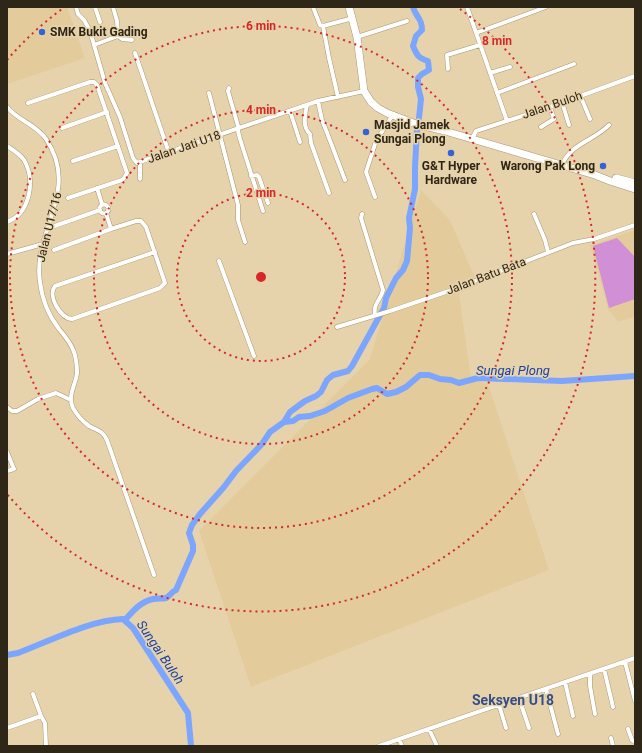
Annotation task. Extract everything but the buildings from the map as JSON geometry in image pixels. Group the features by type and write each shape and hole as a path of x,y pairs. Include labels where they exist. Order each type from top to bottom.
{"highway":[{"path":"349,7 357,37 364,90 374,105 392,116 416,124 562,165 635,189"},
{"path":"602,177 635,183"}],"street":[{"name":"Jalan Jati U18","path":"76,7 78,14 84,20 90,31 105,83 120,117 133,158 137,163 318,101 364,90"},
{"path":"95,7 100,22"},
{"path":"113,7 117,21 118,36"},
{"path":"313,7 320,25 323,26 338,97"},
{"path":"467,7 507,121"},
{"path":"476,33 546,7"},
{"path":"323,26 353,18"},
{"path":"357,37 407,21"},
{"path":"118,36 122,39 132,40"},
{"path":"94,45 118,36"},
{"path":"448,69 447,55 480,45"},
{"path":"135,53 169,152"},
{"path":"497,93 574,64"},
{"path":"490,73 510,67"},
{"name":"Jalan Buloh","path":"472,139 476,131 550,107 635,76"},
{"path":"28,103 90,82 94,82 97,85 126,170 126,176 122,180 68,198"},
{"path":"229,88 228,91 240,139 263,211"},
{"path":"209,93 238,205 238,220 245,242"},
{"path":"580,95 590,119"},
{"path":"318,101 322,120 344,180"},
{"path":"562,102 569,125"},
{"path":"307,105 305,127 306,131 310,134 311,143 329,193"},
{"name":"Jalan U17/16","path":"7,107 20,118 33,126 46,138 52,149 56,162 59,185 55,207 40,257 39,274 41,292 48,312 74,350 77,373 71,400"},
{"path":"541,127 554,119 550,107"},
{"path":"290,111 300,142"},
{"path":"62,128 107,112"},
{"path":"375,197 366,172 376,141 392,116"},
{"path":"562,165 567,155 609,125"},
{"path":"7,146 23,159 29,172 30,181 27,200 23,210 17,217 7,222"},
{"path":"73,161 118,146"},
{"path":"140,162 140,178"},
{"path":"251,176 257,175 259,177 268,203"},
{"path":"97,188 102,204 100,210"},
{"path":"102,204 106,204 108,206 109,210 106,213 111,229"},
{"path":"49,228 100,210"},
{"path":"100,210 103,213 106,213"},
{"path":"362,214 361,218 383,290 381,297 375,306 375,315"},
{"path":"534,214 545,240 548,252"},
{"path":"54,250 111,229 136,221 141,221 146,227 155,252 165,283 160,288 72,319 65,317 56,305 52,293 52,289 55,286 155,252"},
{"name":"Jalan Batu Bata","path":"337,326 390,311 464,285 573,242 594,239 635,225"},
{"path":"7,254 43,244"},
{"path":"219,261 254,356"},
{"path":"7,407 12,411 17,411 38,399 56,393 71,400 75,410 83,421 100,430 107,440 154,574"},
{"path":"7,452 14,469 7,471"},
{"path":"379,746 635,658"},
{"path":"625,662 635,701"},
{"path":"604,669 613,707"},
{"path":"590,674 590,686 595,714"},
{"path":"565,682 573,716"},
{"path":"546,689 558,734"},
{"path":"33,694 45,723 46,746"},
{"path":"519,698 529,728"},
{"path":"499,705 506,728"},
{"path":"7,728 41,716"},
{"path":"429,729 437,746"},
{"path":"628,729 632,740 635,742"},
{"path":"611,738 613,746"},
{"path":"399,739 402,746"}],"shaded area":[{"name":"SMK Bukit Gading","path":"7,7 67,7 85,58 7,84"},
{"path":"421,190 450,220 478,285 459,293 471,379 488,384 549,570 251,687 199,531 370,359"},
{"path":"635,230 635,316 618,322 608,309 590,245"},
{"path":"617,238 635,257 635,299 609,308 593,246"}],"waterway":[{"name":"Sungai Plong","path":"413,7 421,22 422,30 416,36 413,46 418,56 428,61 429,70 418,78 418,87 421,99 419,118"},
{"name":"Sungai Plong","path":"125,620 144,602 153,599 166,598 176,590 193,551 193,545 189,533 192,525 200,514 236,471 262,444 270,432 284,422 290,412 321,392 327,380 333,375 348,371 352,366 384,308 386,298 396,278 403,270 407,261 410,228 409,218 415,189 417,130"},
{"name":"Sungai Plong","path":"284,422 293,421 299,417 310,416 325,411 348,398 372,389 377,388 387,394 396,392 406,387 420,375 429,375 459,383 478,378 562,381 635,376"},
{"name":"Sungai Buloh","path":"7,655 18,653 84,627 110,620 123,619 133,628 188,713 191,746"}],"place":[{"name":"SMK Bukit Gading","path":"42,32"},
{"name":"Masjid Jamek Sungai Plong","path":"366,132"},
{"name":"G&T Hyper Hardware","path":"451,153"},
{"name":"Warong Pak Long","path":"603,166"}],"district":[{"name":"Seksyen U18","path":"513,700"}]}
